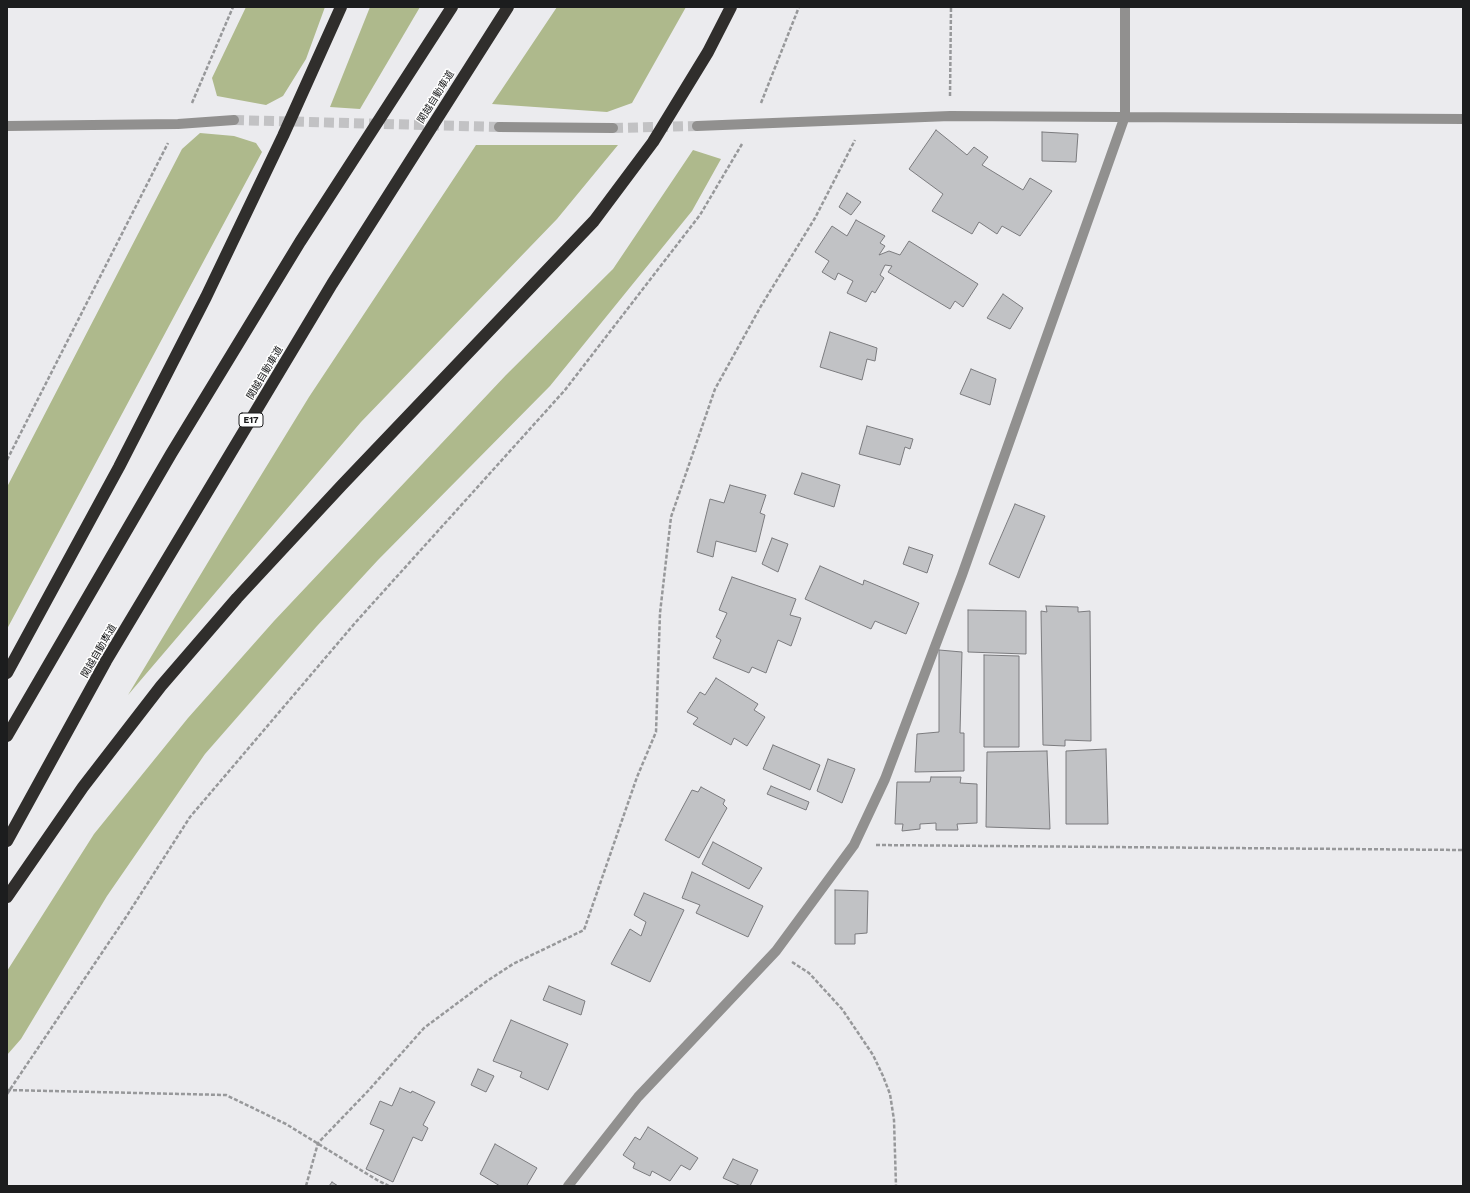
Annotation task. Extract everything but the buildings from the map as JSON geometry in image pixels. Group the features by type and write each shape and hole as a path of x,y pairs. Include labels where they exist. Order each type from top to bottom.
{"highway":[{"path":"7,673 119,467 206,297 283,136 341,7"},
{"path":"7,736 171,454 300,242 452,7"},
{"name":"関越自動車道","path":"7,841 110,654 332,284 508,7"},
{"path":"7,897 83,787 161,686 237,598 342,485 594,221 653,142 708,52 731,7"}],"street":[{"path":"568,1186 638,1097 776,951 854,845 886,779 954,597 1125,116 1125,7"},
{"path":"697,126 950,116 1463,119"},
{"path":"7,126 178,124 234,120"},
{"path":"500,127 613,128"}],"path":[{"path":"7,460 178,124 193,102 233,7"},
{"path":"7,1094 8,1090 126,917 190,817 355,623 565,390 700,215 731,164 752,124 799,7"},
{"path":"950,116 951,7"},
{"path":"306,1186 318,1143 368,1091 424,1028 487,981 513,964 584,930 637,777 656,732 660,613 672,517 715,389 762,306 815,218 865,119"},
{"path":"854,845 1463,850"},
{"path":"776,951 810,973 842,1009 873,1055 890,1094 894,1120 896,1186"},
{"path":"8,1090 226,1095 286,1124 389,1186"}],"green space":[{"path":"246,7 325,7 306,59 283,96 266,105 217,96 212,78"},
{"path":"370,7 420,7 360,109 330,107"},
{"path":"557,7 686,7 632,103 607,112 492,104"},
{"path":"200,133 234,136 256,143 262,152 7,629 7,487 182,149"},
{"path":"476,145 618,145 557,219 361,422 128,695 309,397"},
{"path":"693,150 721,159 692,211 550,386 378,560 317,626 205,754 107,896 21,1039 7,1055 7,971 94,834 188,718 274,621 506,375 613,269"}],"tunnel":[{"path":"234,120 499,127"},
{"path":"613,128 697,126"}]}
